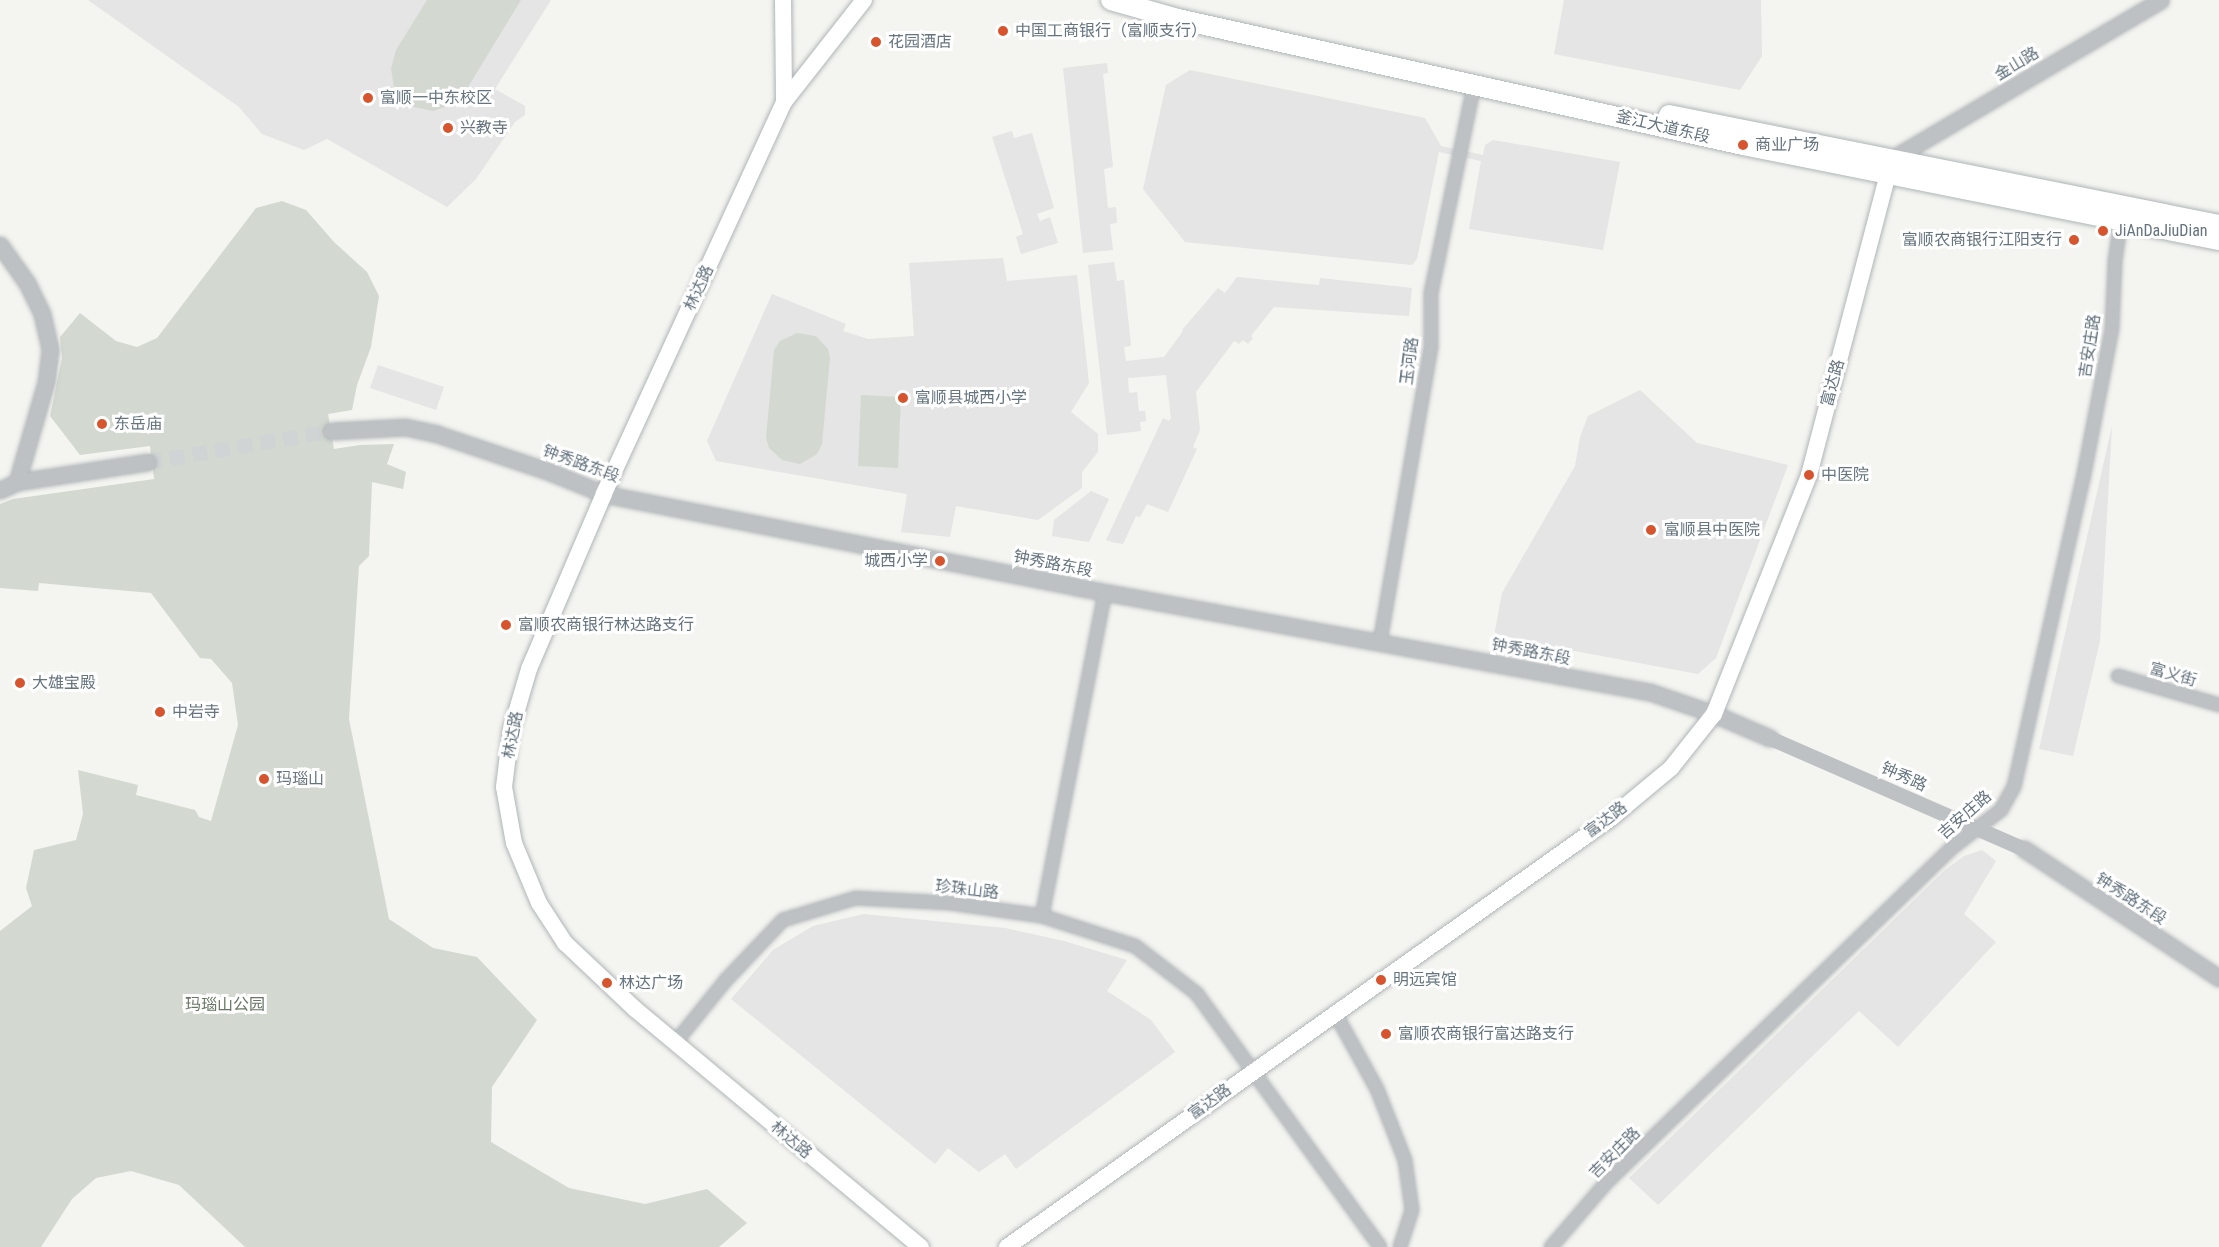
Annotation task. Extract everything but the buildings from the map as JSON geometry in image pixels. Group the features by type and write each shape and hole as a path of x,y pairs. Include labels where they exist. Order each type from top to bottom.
{"main road":[{"path":"783,0 784,102"},
{"path":"784,102 864,0"},
{"name":"釜江大道东段","path":"1111,0 1178,19 1474,85 1890,167 2219,225"},
{"name":"釜江大道东段","path":"1154,0 2121,220 2219,240"},
{"name":"林达路","path":"784,102 604,494 529,669 511,730 504,787 514,843 539,903 565,943 675,1043 921,1247"},
{"name":"富达路","path":"1007,1247 1611,818 1671,768 1714,714 1809,474 1890,167"}],"street":[{"name":"金山路","path":"1890,167 2161,0"},
{"name":"玉河路","path":"1380,642 1431,346 1431,293 1474,85"},
{"name":"吉安庄路","path":"1551,1247 1624,1166 1953,847 2001,810 2014,787 2083,479 2112,328 2115,261 2121,220"},
{"path":"0,245 27,283 42,314 50,350 46,382 17,482"},
{"name":"钟秀路东段","path":"331,431 405,427 437,434 549,472 604,494 1105,592 1650,692 1714,714 1770,738"},
{"path":"0,490 17,482 147,462"},
{"path":"1042,916 1105,592"},
{"name":"富义街","path":"2118,676 2219,705"},
{"name":"钟秀路","path":"1770,738 2024,849"},
{"name":"钟秀路东段","path":"2024,849 2219,978"},
{"name":"珍珠山路","path":"675,1043 726,980 783,920 856,898 950,903 1042,916 1135,946 1197,994 1380,1247"},
{"path":"1335,1013 1377,1089 1405,1160 1412,1210 1400,1247"}],"shaded area":[{"name":"富顺一中东校区","path":"88,0 551,0 495,89 525,106 525,115 515,122 476,179 447,207 327,139 304,150 262,134 239,107"},
{"name":"商业广场","path":"1564,0 1761,0 1762,56 1740,90 1554,54"},
{"path":"1107,63 1108,73 1103,74 1113,167 1104,169 1108,208 1116,207 1117,223 1110,224 1113,250 1083,253 1063,68"},
{"path":"1190,70 1425,118 1441,146 1483,155 1485,145 1493,140 1620,162 1603,250 1469,229 1481,161 1439,152 1417,259 1412,265 1185,242 1143,189 1166,85"},
{"path":"1012,131 1014,138 1032,133 1054,208 1037,214 1040,221 1050,217 1058,243 1021,254 1016,237 1023,234 992,137"},
{"name":"富顺县城西小学","path":"1003,258 1007,281 1077,275 1089,383 1071,412 1098,434 1098,452 1082,472 1082,488 1038,520 956,506 950,537 901,532 907,494 716,461 707,441 772,294 846,324 843,331 868,339 914,336 909,263"},
{"path":"1114,262 1117,281 1124,280 1131,346 1124,347 1126,361 1164,357 1182,330 1218,288 1225,293 1237,277 1319,285 1320,278 1412,288 1409,316 1274,307 1251,336 1253,338 1248,344 1243,340 1239,344 1234,341 1196,392 1200,430 1193,447 1197,449 1168,512 1147,504 1140,517 1136,516 1123,544 1112,542 1106,540 1163,418 1169,421 1171,418 1166,375 1128,378 1129,393 1137,392 1139,411 1145,411 1146,421 1140,422 1141,431 1107,435 1088,265"},
{"path":"378,365 444,387 436,410 370,388"},
{"name":"富顺县中医院","path":"1640,390 1697,443 1788,465 1716,658 1698,674 1494,636 1502,593 1575,466 1580,437 1588,416"},
{"path":"2112,426 2100,641 2073,756 2039,749"},
{"path":"1091,491 1109,499 1089,542 1052,536 1054,520"},
{"path":"1982,850 1996,861 1964,914 1996,942 1898,1047 1859,1011 1658,1205 1629,1178 1944,871 1964,856"},
{"path":"864,914 1005,928 1064,941 1127,960 1107,991 1151,1020 1175,1052 1016,1169 1005,1154 979,1172 948,1148 935,1164 731,999 773,950 813,926"}],"green space":[{"path":"427,0 521,0 465,92 451,105 433,111 414,107 406,102 394,87 391,69 396,50"},
{"name":"玛瑙山公园","path":"282,201 306,210 334,242 367,272 379,296 371,347 357,385 352,410 328,414 334,449 360,445 394,444 387,464 406,472 403,489 372,482 369,556 359,566 349,719 389,919 433,948 477,957 537,1020 492,1087 491,1142 569,1188 645,1204 707,1189 747,1223 719,1247 245,1247 179,1185 131,1171 96,1178 72,1199 41,1247 0,1247 0,931 32,906 26,888 34,850 76,840 83,814 78,770 138,785 136,795 195,810 199,817 211,821 238,725 232,683 211,659 200,658 151,593 39,583 38,591 0,588 0,504 13,499 154,479 150,446 80,455 50,416 62,358 60,337 80,313 116,341 137,347 157,338 256,208"},
{"path":"797,333 816,336 828,349 830,358 822,444 817,454 800,464 782,460 769,448 766,438 774,350 780,341"},
{"path":"861,395 901,397 898,468 858,466"}],"tunnel":[{"path":"147,462 331,431"}],"place":[{"name":"中国工商银行（富顺支行）","path":"1003,31"},
{"name":"花园酒店","path":"876,42"},
{"name":"富顺一中东校区","path":"368,98"},
{"name":"兴教寺","path":"448,128"},
{"name":"商业广场","path":"1743,145"},
{"name":"JiAnDaJiuDian","path":"2103,231"},
{"name":"富顺农商银行江阳支行","path":"2074,240"},
{"name":"富顺县城西小学","path":"903,398"},
{"name":"东岳庙","path":"102,424"},
{"name":"中医院","path":"1809,475"},
{"name":"富顺县中医院","path":"1651,530"},
{"name":"城西小学","path":"940,561"},
{"name":"富顺农商银行林达路支行","path":"506,625"},
{"name":"大雄宝殿","path":"20,683"},
{"name":"中岩寺","path":"160,712"},
{"name":"玛瑙山","path":"264,779"},
{"name":"明远宾馆","path":"1381,980"},
{"name":"林达广场","path":"607,983"},
{"name":"富顺农商银行富达路支行","path":"1386,1034"}]}
